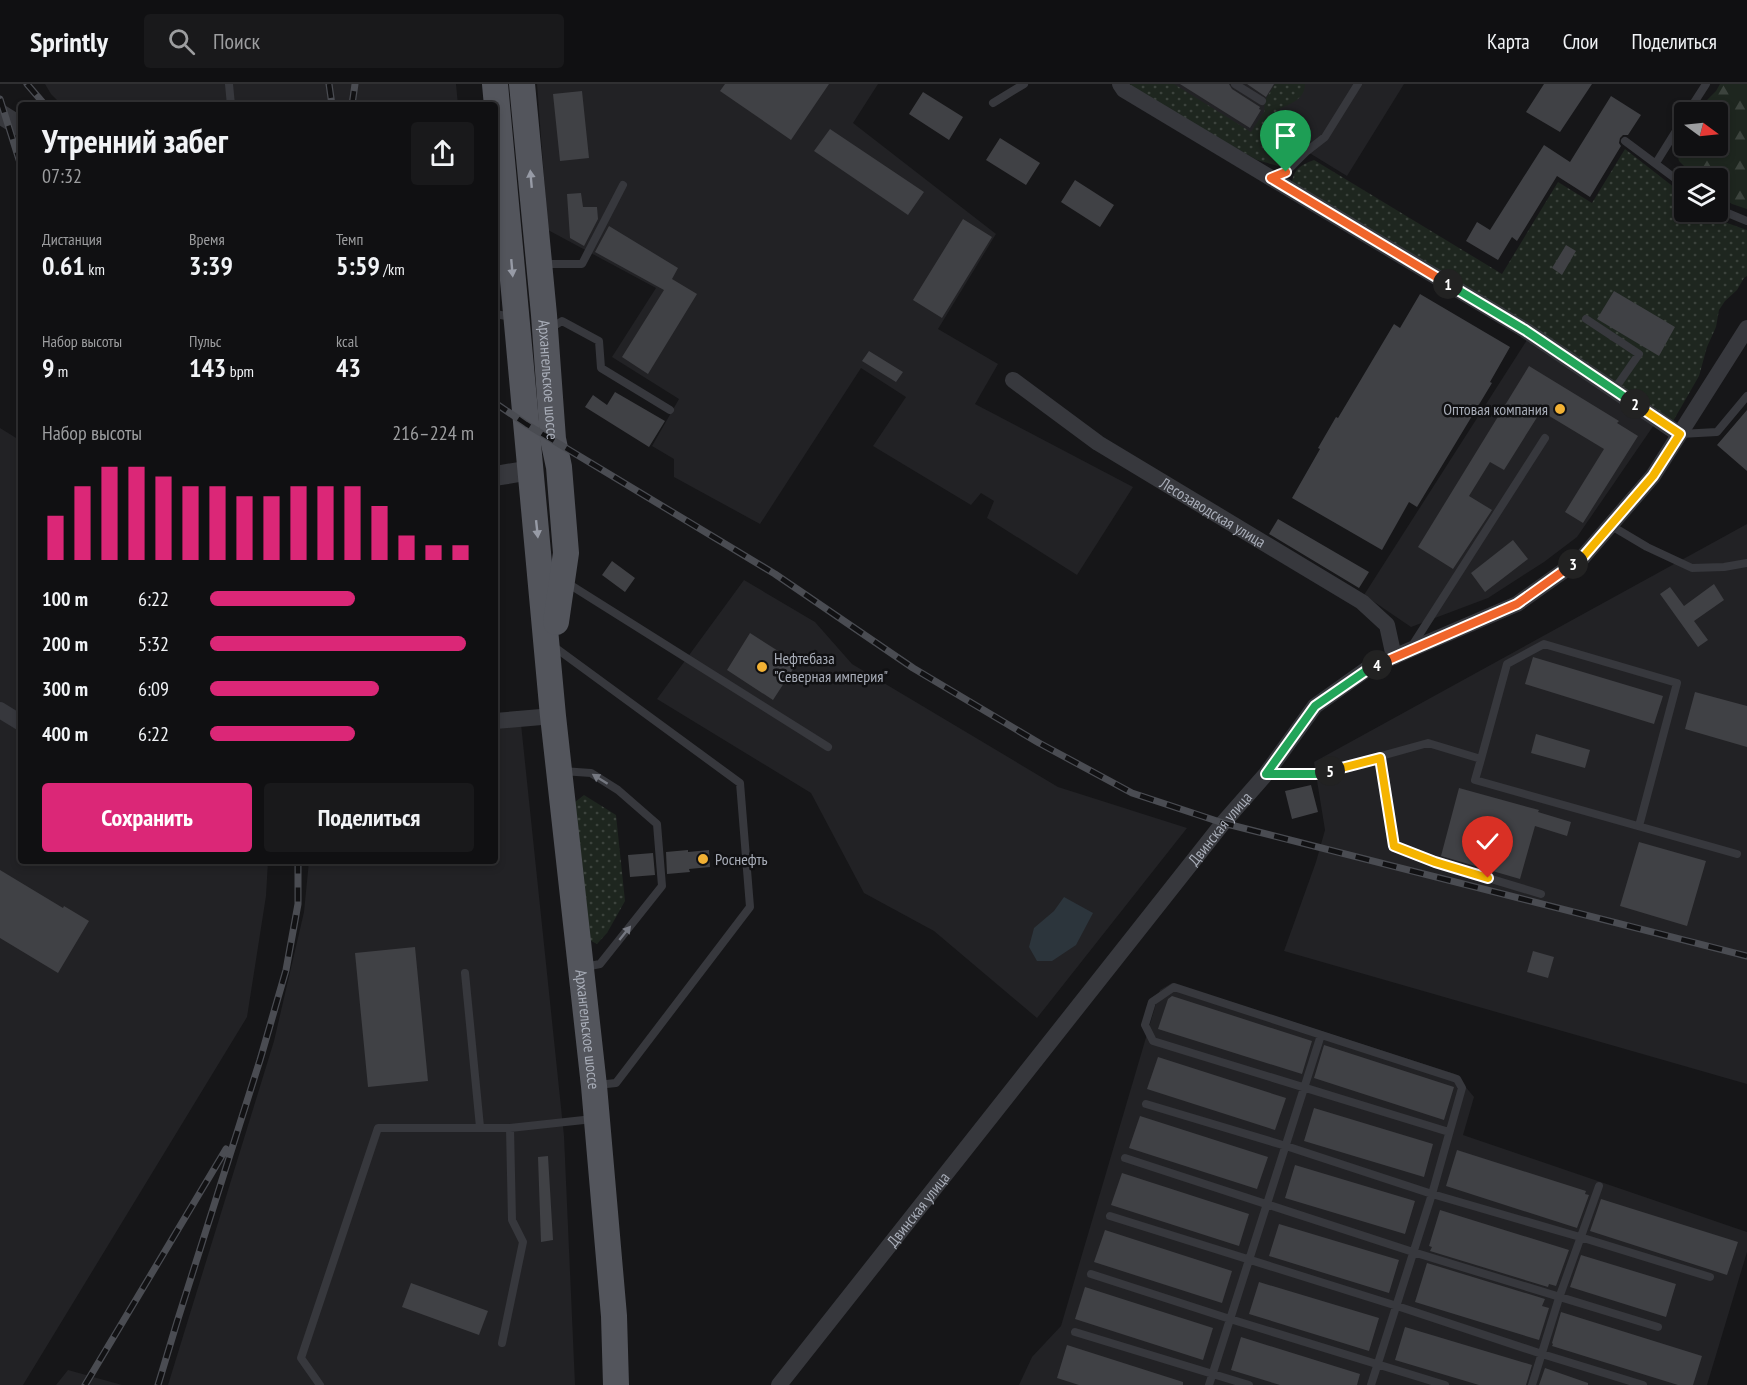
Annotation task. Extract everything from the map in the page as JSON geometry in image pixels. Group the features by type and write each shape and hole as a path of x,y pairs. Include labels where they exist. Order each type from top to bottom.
{"main road":[{"name":"Архангельское шоссе","path":"495,84 496,102"},
{"name":"Архангельское шоссе","path":"522,84 553,439 566,553 556,571 550,673 553,716 594,1086 614,1316 616,1385"},
{"name":"Архангельское шоссе","path":"498,147 506,316 531,470 556,571 550,673"},
{"path":"502,231 536,225"},
{"path":"506,316 544,323"},
{"path":"531,470 558,467"}],"street":[{"path":"1120,84 1124,90 1525,330 1680,434"},
{"path":"0,114 18,125"},
{"name":"Двинская улица","path":"779,1385 1216,832 1266,774 1315,706 1370,668 1517,604 1583,557 1653,476 1747,327"},
{"name":"Лесозаводская улица","path":"1013,380 1098,443 1362,602 1388,625 1394,657"},
{"path":"498,476 531,470"},
{"path":"0,710 18,721"},
{"path":"498,721 553,716"}],"lane":[{"path":"230,84 231,102"},
{"path":"993,103 1023,84"},
{"path":"1235,84 1262,101"},
{"path":"1271,178 1286,172 1325,137 1358,84"},
{"path":"1694,102 1706,84"},
{"path":"1656,164 1674,134"},
{"path":"1625,141 1674,178"},
{"path":"542,264 582,264 624,185"},
{"path":"1728,213 1747,221"},
{"path":"1586,320 1639,354 1614,390"},
{"path":"544,323 562,321 599,341 602,368 670,410"},
{"path":"1680,434 1717,432 1747,396"},
{"path":"1410,649 1545,438"},
{"path":"1610,525 1647,547 1692,568 1724,567 1747,563"},
{"path":"556,571 828,747"},
{"path":"1639,826 1677,683 1544,644 1507,664 1475,780 1737,854"},
{"path":"553,646 740,783 750,907 616,1083 594,1086"},
{"path":"1266,774 1316,774 1428,743 1480,759"},
{"path":"1380,758 1394,846 1435,862 1541,894"},
{"path":"560,771 591,773 618,790 657,824 662,886 600,964 581,968"},
{"path":"465,973 480,1127"},
{"path":"1371,1385 1432,1194 1462,1088 1456,1078 1174,987 1152,1002 1145,1024 1153,1041 1449,1132"},
{"path":"1209,1385 1321,1035"},
{"path":"1146,1104 1286,1146 1432,1194 1710,1277"},
{"path":"320,1385 301,1358 378,1128 510,1128 597,1118"},
{"path":"502,1343 523,1242 512,1220 510,1128"},
{"path":"1125,1158 1413,1252 1658,1327"},
{"path":"1532,1385 1559,1298 1599,1186"},
{"path":"1110,1216 1643,1385"},
{"path":"1091,1274 1445,1385"},
{"path":"1075,1332 1249,1385"}],"shaded area":[{"path":"45,84 456,84 458,102 59,102"},
{"path":"537,84 878,84 853,123 996,234 938,329 998,364 975,404 1133,487 1077,575 987,518 994,501 981,493 971,505 873,446 906,397 861,368 760,524 674,477 674,459 652,446 679,399 612,357 656,288 548,230"},
{"path":"1164,84 1282,84 1250,139"},
{"path":"1289,84 1404,84 1347,176 1264,125"},
{"path":"1527,340 1656,422 1577,537 1544,562 1488,598 1411,627 1364,595"},
{"path":"0,428 18,439 18,864 268,864 266,896 247,1017 23,1385 0,1385"},
{"path":"1747,524 1747,1084 1284,951 1325,830 1314,762"},
{"path":"744,580 815,622 852,664 1058,787 1187,828 1037,1018 934,931 864,893 811,793 657,699"},
{"path":"521,724 564,1136 575,1385 168,1385 274,1041 304,912 309,864 498,864 498,727"},
{"path":"1064,897 1093,913 1076,945 1052,961 1037,961 1029,947 1034,928 1054,911"},
{"path":"1172,983 1455,1074 1474,1097 1463,1135 1747,1232 1747,1252 1707,1385 1019,1385 1032,1357 1061,1326 1160,990"},
{"path":"68,1370 122,1385 56,1385"}],"green space":[{"path":"1123,84 1174,84 1251,132 1264,112 1265,100 1275,84 1305,84 1300,97 1273,114 1269,124 1271,132 1284,150 1289,163 1282,167 1257,160"},
{"path":"1720,84 1747,84 1747,209 1728,201 1728,168 1686,168 1679,161 1678,156 1728,156 1728,102 1705,102"},
{"path":"1625,149 1674,187 1674,222 1724,222 1747,230 1747,276 1719,310 1716,327 1707,347 1699,376 1672,423 1292,184 1298,168 1314,160 1502,274 1558,182 1592,203"},
{"path":"584,795 616,815 625,901 607,933 597,944 589,940 575,802"}],"building":[{"path":"725,84 829,84 791,140 720,91"},
{"path":"1180,84 1229,84 1232,89 1260,107 1261,110 1250,128"},
{"path":"1247,84 1274,84 1266,97"},
{"path":"1544,84 1592,84 1560,132 1526,112"},
{"path":"582,91 589,158 560,161 553,94"},
{"path":"923,92 963,117 949,140 909,114"},
{"path":"1611,96 1641,115 1628,135 1620,138 1621,146 1590,197 1557,176 1517,241 1512,237 1498,260 1466,241 1477,222 1490,230 1544,145 1570,162"},
{"path":"830,129 924,192 908,215 814,151"},
{"path":"1000,138 1040,163 1026,185 986,160"},
{"path":"1075,180 1114,205 1100,227 1061,202"},
{"path":"581,193 583,207 597,207 598,219 584,246 570,238 567,194"},
{"path":"963,219 992,237 942,318 913,300"},
{"path":"609,226 678,268 672,279 697,294 648,374 622,357 664,290 595,252"},
{"path":"1566,245 1576,251 1562,275 1552,268"},
{"path":"1614,291 1675,327 1659,356 1597,319"},
{"path":"1420,294 1510,347 1490,382 1492,383 1417,507 1409,502 1382,550 1292,498 1336,417 1338,418 1394,324 1400,328"},
{"path":"869,351 903,372 896,382 862,361"},
{"path":"1529,366 1619,421 1617,423 1638,436 1583,523 1565,512 1604,449 1541,411 1504,470 1490,462 1469,496 1492,510 1453,569 1418,547"},
{"path":"615,392 665,421 649,447 585,407 593,395 607,405"},
{"path":"1747,410 1747,471 1717,445"},
{"path":"1278,519 1369,572 1359,588 1269,534"},
{"path":"1513,540 1528,559 1485,592 1471,573"},
{"path":"612,561 635,578 625,592 602,575"},
{"path":"1714,584 1724,600 1694,621 1708,640 1698,647 1660,594 1670,587 1684,606"},
{"name":"Нефтебаза \"Северная империя\"","path":"750,633 797,663 773,700 727,670"},
{"path":"1533,657 1663,696 1654,724 1525,684"},
{"path":"1695,692 1747,706 1747,747 1685,729"},
{"path":"1536,734 1590,750 1585,768 1531,753"},
{"path":"1311,785 1318,812 1292,819 1285,791"},
{"path":"1459,788 1539,810 1538,812 1571,822 1567,836 1535,826 1520,879 1441,856"},
{"path":"1639,842 1706,861 1687,926 1620,906"},
{"path":"688,850 688,852 709,850 710,867 667,874 666,852"},
{"path":"653,853 655,875 630,877 628,855"},
{"path":"0,870 89,921 58,973 0,938"},
{"path":"415,947 428,1081 368,1087 355,953"},
{"path":"1533,951 1554,957 1548,978 1527,972"},
{"path":"1172,996 1312,1041 1302,1074 1158,1029 1168,999"},
{"path":"1324,1045 1454,1087 1444,1120 1314,1078"},
{"path":"1158,1057 1286,1098 1275,1130 1147,1089"},
{"path":"1314,1108 1433,1144 1424,1177 1304,1141"},
{"path":"1140,1116 1268,1157 1257,1189 1129,1148"},
{"path":"1457,1150 1586,1191 1585,1194 1589,1195 1577,1228 1446,1186"},
{"path":"548,1156 553,1240 541,1242 538,1157"},
{"path":"1295,1165 1415,1201 1405,1234 1285,1198"},
{"path":"1122,1173 1249,1214 1239,1246 1111,1205"},
{"path":"1601,1199 1738,1242 1727,1275 1590,1231"},
{"path":"1440,1210 1569,1250 1556,1286 1549,1284 1548,1287 1430,1251 1432,1247 1429,1246"},
{"path":"1279,1224 1399,1260 1389,1293 1269,1256"},
{"path":"1105,1230 1232,1271 1222,1303 1094,1262"},
{"path":"1581,1255 1676,1284 1666,1317 1570,1287"},
{"path":"1427,1263 1545,1299 1542,1306 1549,1308 1539,1340 1415,1302"},
{"path":"1259,1282 1379,1318 1369,1351 1249,1314"},
{"path":"411,1283 488,1311 479,1335 402,1307"},
{"path":"1085,1287 1213,1328 1203,1360 1075,1319"},
{"path":"1561,1312 1702,1356 1693,1385 1678,1385 1552,1346"},
{"path":"1405,1327 1532,1365 1526,1385 1479,1385 1395,1360"},
{"path":"1241,1337 1360,1374 1357,1385 1280,1385 1231,1370"},
{"path":"1067,1345 1183,1382 1183,1385 1079,1385 1057,1378"},
{"path":"1545,1368 1588,1383 1588,1385 1539,1385"}],"railway":[{"path":"27,84 42,102"},
{"path":"329,84 332,102"},
{"path":"352,102 355,84"},
{"path":"0,99 18,156"},
{"path":"498,405 775,574 913,668 1039,743 1132,793 1223,823 1747,956"},
{"path":"158,1385 286,970 298,904 298,864"},
{"path":"85,1385 226,1149"}],"place":[{"name":"Оптовая компания","path":"1560,409"},
{"name":"Нефтебаза \"Северная империя\"","path":"762,667"},
{"name":"Роснефть","path":"703,859"}],"route":[{"path":"1286,172 1271,178 1525,330 1680,434 1653,476 1583,557 1517,604 1370,668 1315,706 1266,774 1316,774 1380,758 1394,846 1435,862 1488,878"}]}
